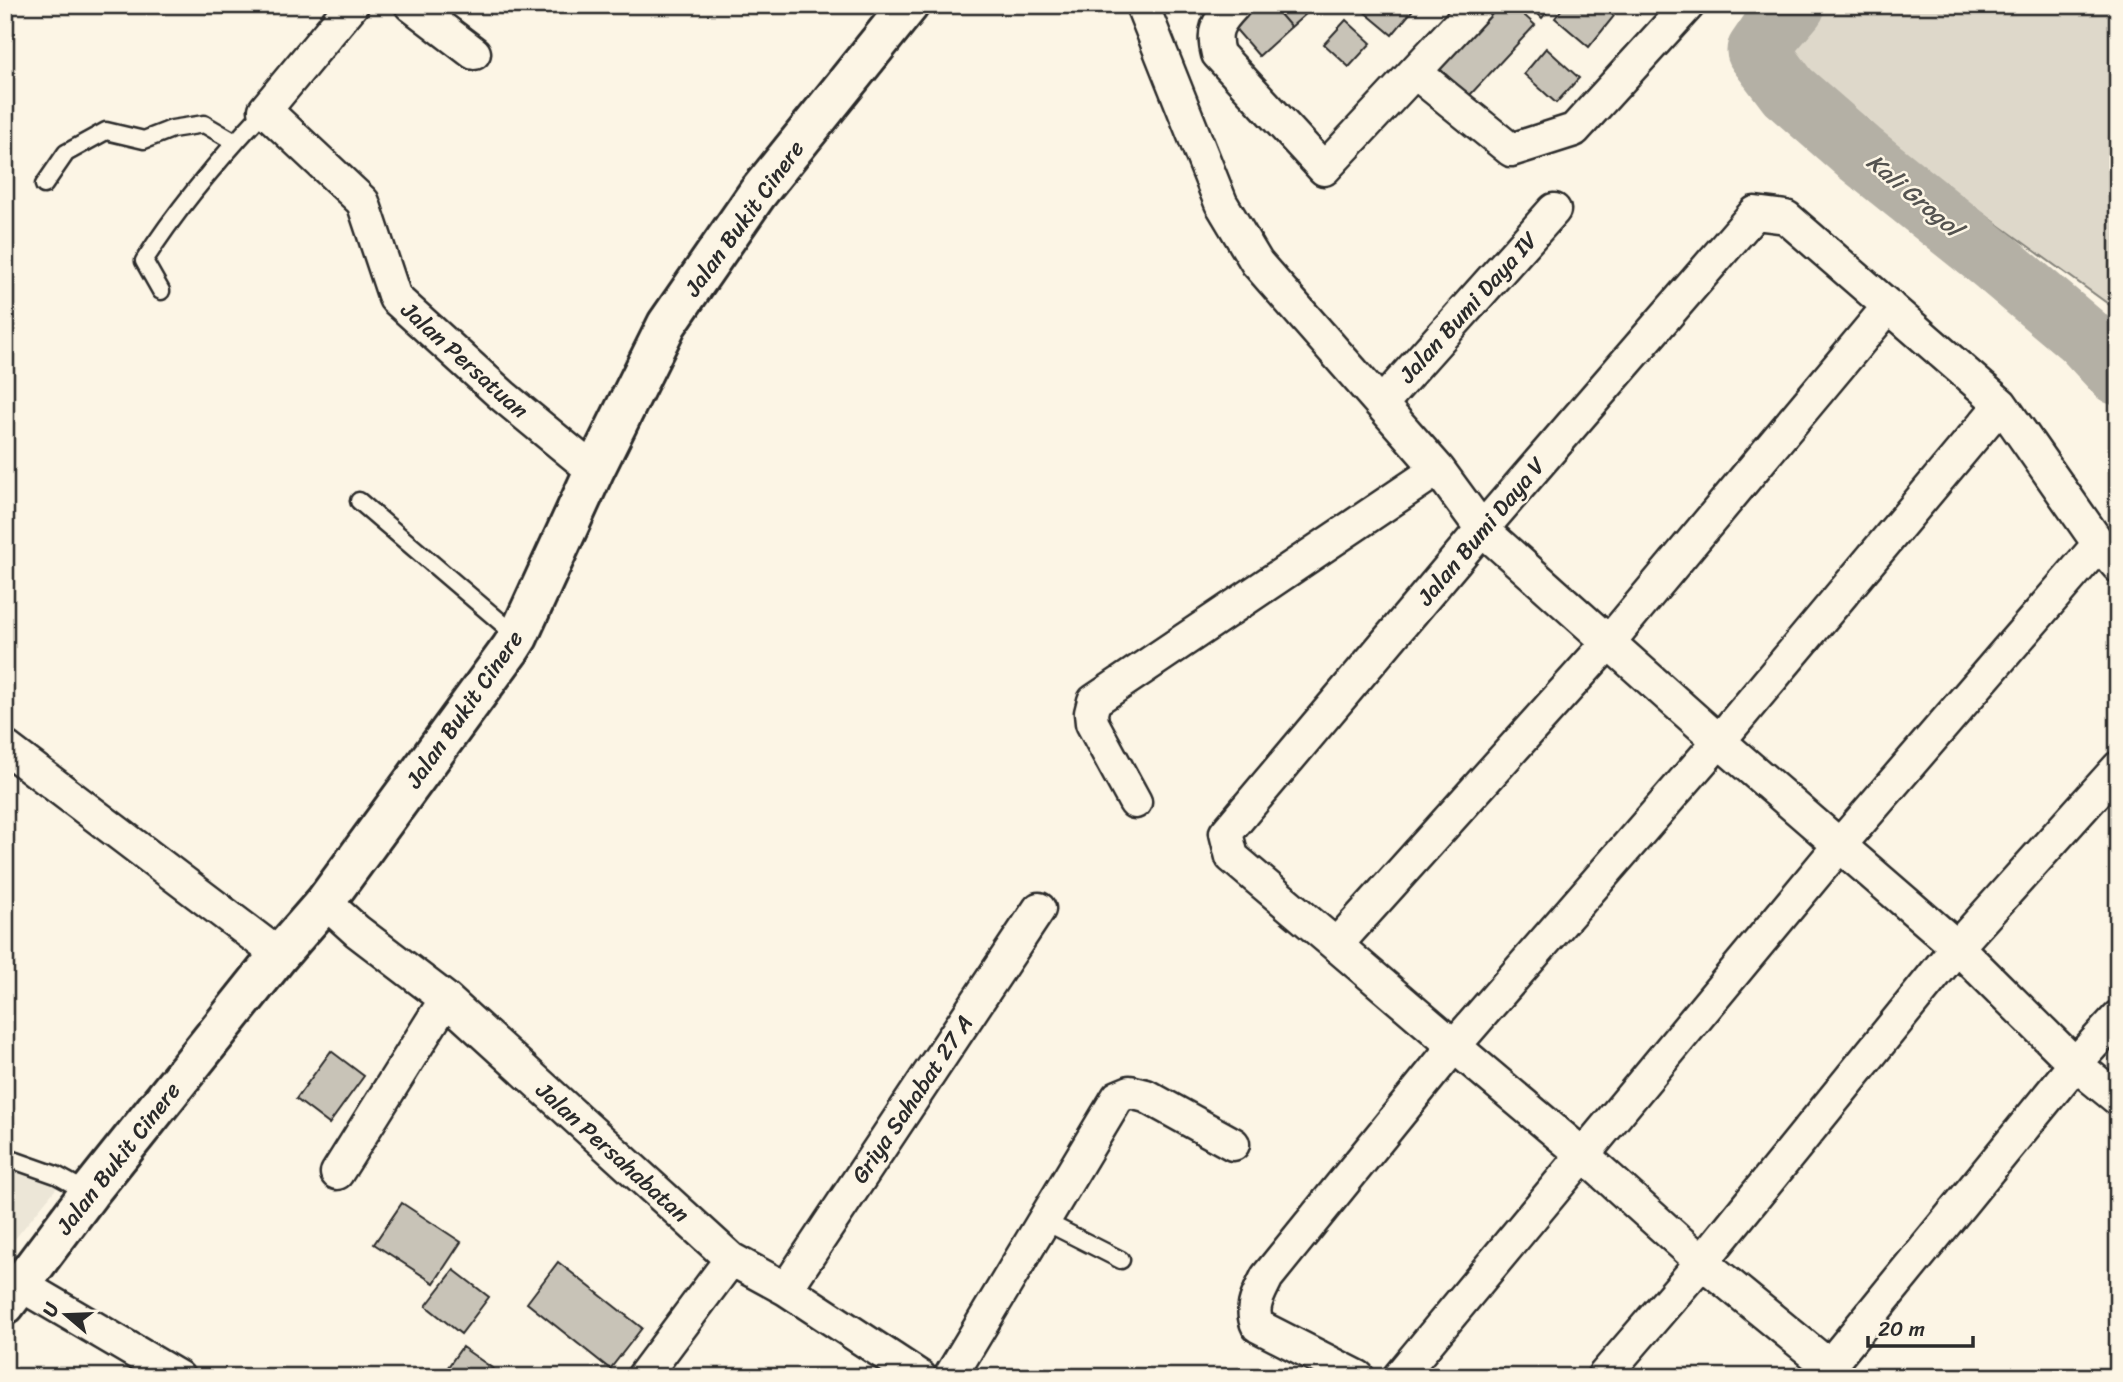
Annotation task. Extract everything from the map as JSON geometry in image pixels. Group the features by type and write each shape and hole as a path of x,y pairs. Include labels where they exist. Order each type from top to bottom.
{"main road":[{"name":"Jalan Bukit Cinere","path":"13,1295 89,1193 279,955 325,902 518,637 594,471 667,324 757,194 909,5"}],"street":[{"path":"265,110 352,5"},
{"path":"411,5 474,53"},
{"path":"1142,5 1221,203 1249,251 1438,469 1482,529 1719,741 1957,947 2075,1065 2118,1099"},
{"path":"1234,5 1221,19 1214,38 1218,54 1324,169 1478,5"},
{"path":"1416,73 1511,150 1574,130 1688,5"},
{"name":"Jalan Persatuan","path":"265,110 363,202 395,298 503,396 594,471"},
{"name":"Jalan Bumi Daya IV","path":"1382,403 1554,210"},
{"name":"Jalan Bumi Daya V","path":"1336,945 1232,857 1226,832 1482,529 1755,214 1786,217 1889,306"},
{"path":"1399,1377 1582,1154 1839,846 2108,555 2001,404 1889,306 1608,643 1336,945 1582,1154 1825,1371 2075,1065 2118,1017"},
{"path":"1358,1377 1258,1326 1253,1317 1255,1302 1267,1277 1454,1046 1719,741 2001,404"},
{"path":"1135,802 1092,723 1094,701 1438,469"},
{"path":"5,747 279,955"},
{"path":"1603,1377 1702,1262 1957,947 2118,768"},
{"name":"Jalan Persahabatan","path":"325,902 357,931 446,999 731,1259 786,1289 908,1374"},
{"name":"Griya Sahabat 27 A","path":"786,1289 1038,909"},
{"path":"337,1174 446,999"},
{"path":"950,1377 1118,1097 1130,1092 1146,1096 1233,1144"},
{"path":"643,1377 731,1259"},
{"path":"13,1295 178,1377"}],"lane":[{"path":"161,291 144,261 165,228 235,142 265,110"},
{"path":"44,185 66,153 106,131 144,140 172,129 204,124 235,142"},
{"path":"359,501 518,637"},
{"path":"5,1157 56,1175 89,1193"},
{"path":"1044,1221 1121,1260"}],"shaded area":[{"path":"1794,5 2118,5 2118,311 1758,51"},
{"path":"5,1147 63,1180 5,1251"}],"building":[{"path":"1253,5 1272,5 1291,27 1259,56 1232,25"},
{"path":"1272,5 1316,5 1291,27"},
{"path":"1356,5 1404,5 1412,11 1392,35"},
{"path":"1496,5 1513,5 1535,25 1469,96 1439,68"},
{"path":"1529,5 1553,5 1542,18"},
{"path":"1565,5 1600,5 1614,16 1589,47 1555,18"},
{"path":"1346,20 1371,43 1349,67 1324,44"},
{"path":"1546,48 1579,78 1556,103 1524,74"},
{"path":"331,1051 364,1076 329,1124 296,1099"},
{"path":"402,1203 461,1242 434,1283 374,1244"},
{"path":"558,1262 642,1328 610,1369 527,1303"},
{"path":"454,1270 489,1297 461,1334 426,1306"},
{"path":"462,1347 505,1377 441,1377"}],"waterway":[{"name":"Kali Grogol","path":"1794,5 1758,51 1788,91 1859,153 2083,336 2118,374"}]}
